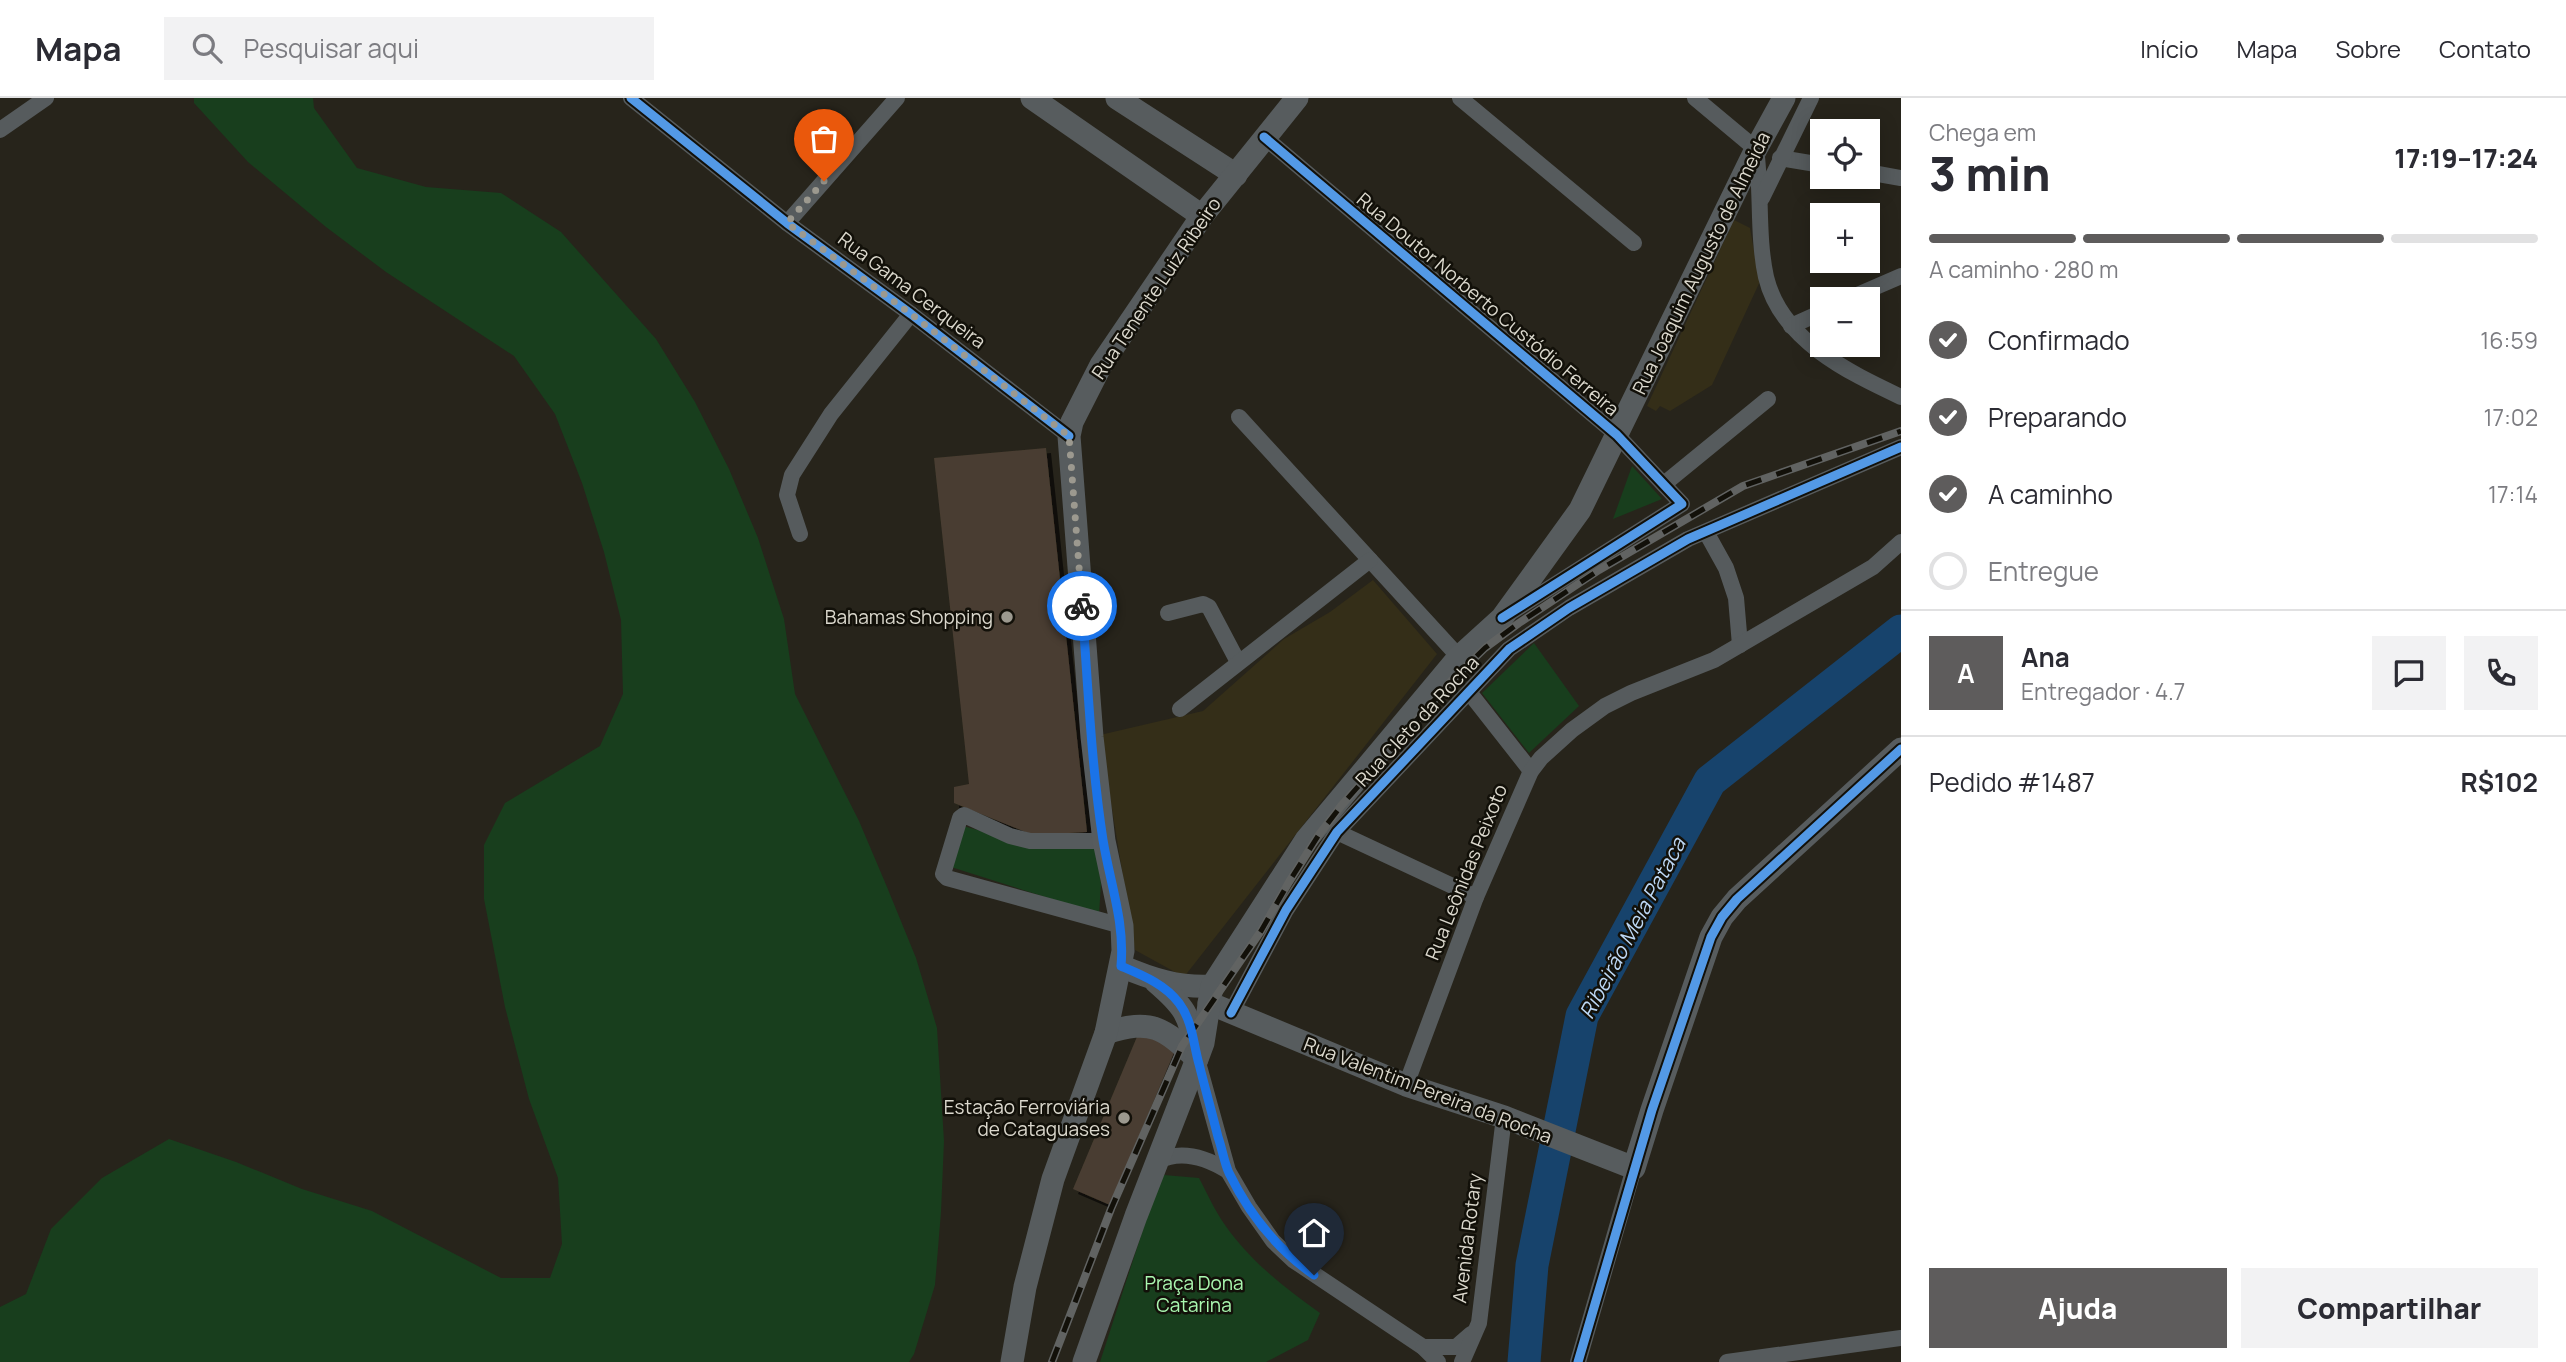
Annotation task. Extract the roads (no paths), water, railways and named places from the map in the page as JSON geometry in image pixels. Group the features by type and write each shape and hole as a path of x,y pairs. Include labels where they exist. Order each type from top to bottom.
{"main road":[{"path":"1032,98 1202,216"},
{"path":"1117,98 1236,175"},
{"name":"Rua Tenente Luiz Ribeiro","path":"1012,1362 1026,1287 1053,1179 1106,1033 1121,966 1122,926 1104,841 1092,737 1069,436 1072,422 1101,365 1202,216 1297,98"},
{"name":"Rua Joaquim Augusto de Almeida","path":"1084,1362 1114,1274 1219,1003 1306,840 1459,657 1502,618 1580,510 1756,149 1784,98"},
{"path":"1634,1168 1651,1110 1711,937 1723,917 1737,899 1901,749"},
{"path":"1121,966 1154,981 1178,1001 1188,1017 1197,1059"},
{"name":"Rua Valentim Pereira da Rocha","path":"1154,981 1191,986 1219,1003 1406,1085 1504,1117 1634,1168"},
{"path":"1106,1033 1129,1026 1150,1026 1166,1033 1197,1059"}],"street":[{"path":"1,128 46,98"},
{"name":"Rua Gama Cerqueira","path":"631,98 787,223 911,314 1069,436"},
{"path":"787,223 897,98"},
{"path":"1460,98 1634,243"},
{"path":"1695,98 1756,149 1766,278 1776,302 1791,326 1848,372 1901,397"},
{"path":"1761,200 1811,98"},
{"name":"Rua Doutor Norberto Custódio Ferreira","path":"1265,137 1617,435 1682,505 1502,618"},
{"path":"1780,158 1810,163"},
{"path":"1880,174 1901,177"},
{"path":"1876,287 1901,276"},
{"path":"800,534 788,495 792,475 831,414 911,314"},
{"path":"1791,326 1810,317"},
{"path":"1664,484 1768,400"},
{"path":"1239,417 1459,657"},
{"name":"Rua Cleto da Rocha","path":"1219,1003 1286,910 1337,832 1509,649 1569,608 1688,539 1901,447"},
{"path":"1706,532 1726,568 1736,598 1740,645"},
{"path":"1531,771 1541,758 1572,730 1605,706 1714,660 1873,567 1901,542"},
{"path":"1180,709 1370,559"},
{"path":"1168,613 1203,604 1209,607 1238,662"},
{"name":"Rua Leônidas Peixoto","path":"1406,1085 1476,897 1531,771 1469,691"},
{"path":"1104,841 1030,841 1010,836 964,815 960,818 943,874 947,878 1122,926"},
{"path":"1337,832 1476,897"},
{"path":"1197,1059 1228,1171 1273,1241 1293,1260 1423,1346 1438,1362"},
{"name":"Avenida Rotary","path":"1462,1362 1479,1323 1504,1117"},
{"path":"1158,1161 1169,1155 1206,1158 1228,1171"},
{"path":"1578,1362 1634,1168"},
{"path":"1423,1346 1457,1347 1466,1341 1479,1323"},
{"path":"1727,1362 1901,1338"},
{"path":"1809,1350 1821,1362"}],"waterway":[{"name":"Ribeirão Meia Pataca","path":"1524,1362 1532,1265 1582,1016 1710,781 1901,631"}],"railway":[{"path":"1052,1362 1111,1209 1182,1046 1261,931 1318,836 1341,806 1452,680 1485,648 1519,623 1599,570 1743,486 1901,431"}],"place":[{"name":"Bahamas Shopping","path":"1007,617"},
{"name":"Estação Ferroviária de Cataguases","path":"1124,1118"}],"park label":[{"name":"Praça Dona Catarina","path":"1194,1294"}]}
